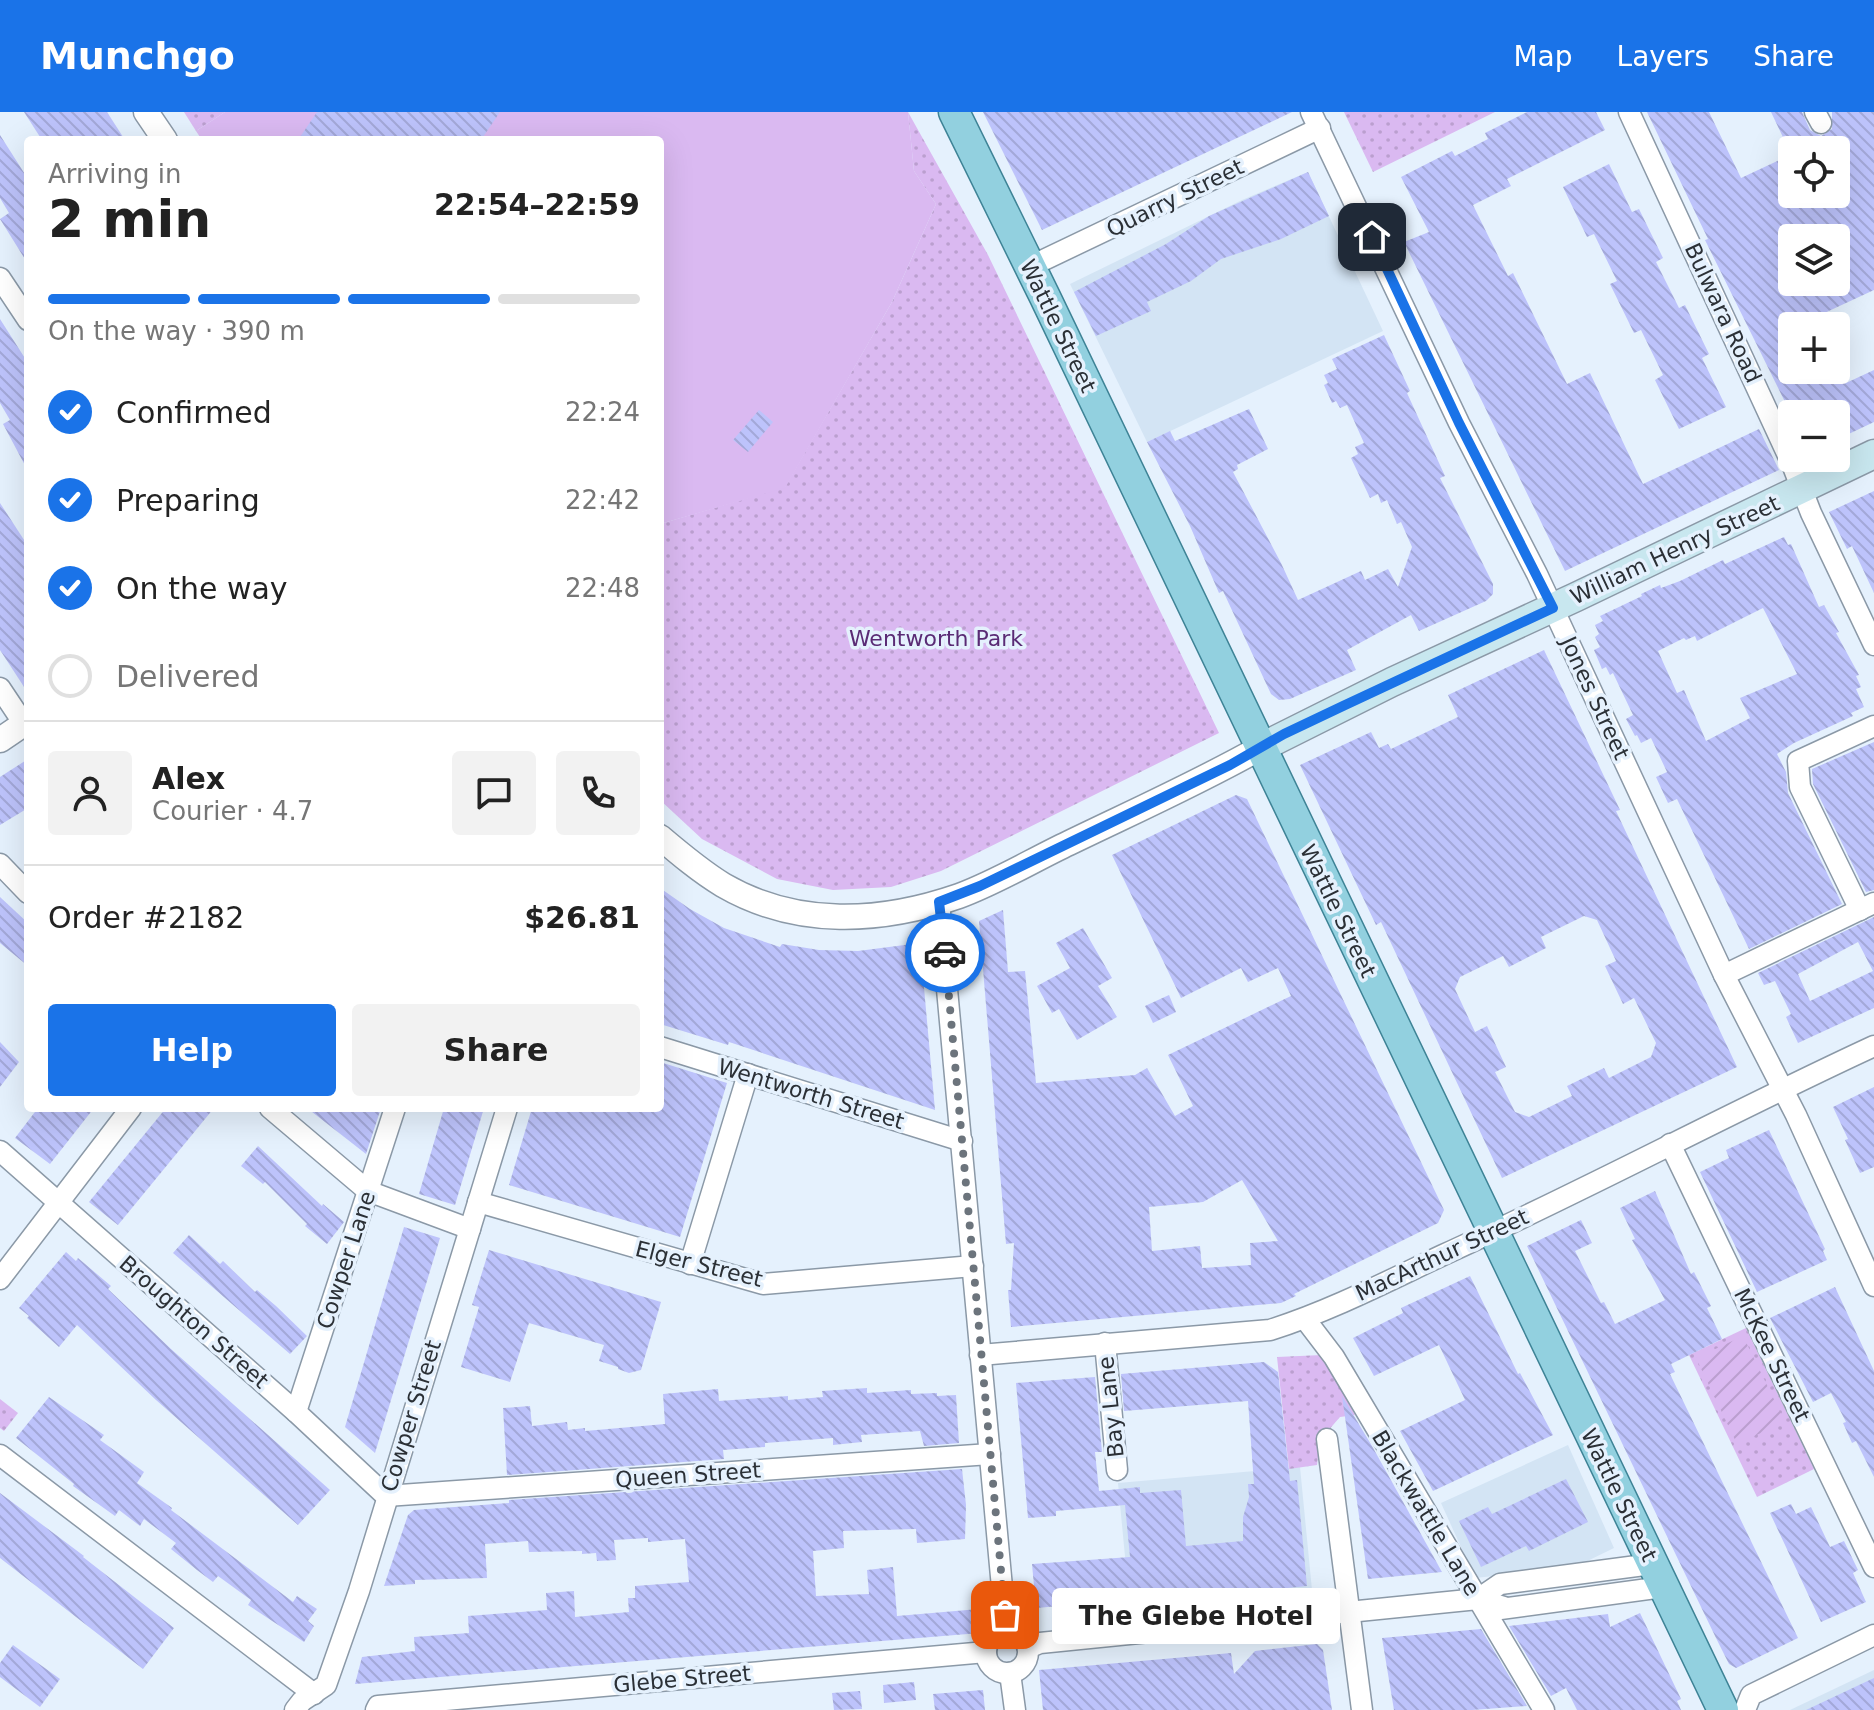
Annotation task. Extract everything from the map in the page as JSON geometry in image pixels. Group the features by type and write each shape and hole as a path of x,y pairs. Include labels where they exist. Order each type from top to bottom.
{"main road":[{"name":"Wattle Street","path":"954,112 1723,1710"},
{"name":"William Henry Street","path":"1260,748 1392,682 1874,454"}],"street":[{"path":"146,112 162,136"},
{"name":"Bulwara Road","path":"1629,112 1874,645"},
{"name":"Quarry Street","path":"1029,267 1316,120"},
{"name":"Jones Street","path":"1316,120 1459,423 1553,608 1724,975 1783,1088 1874,1286"},
{"path":"3,289 24,315"},
{"path":"0,688 24,719"},
{"path":"0,740 24,723"},
{"path":"1724,975 1867,907 1800,787 1798,761 1874,726"},
{"path":"664,840 724,885 792,912 865,917 906,912 980,886 1260,748"},
{"path":"0,864 24,889"},
{"path":"939,902 1006,1631"},
{"name":"MacArthur Street","path":"980,1355 1270,1330 1305,1319 1493,1232 1874,1046"},
{"name":"Wentworth Street","path":"664,1048 962,1141"},
{"path":"690,1264 748,1074"},
{"path":"0,1279 128,1112"},
{"path":"275,1112 368,1191 470,1229"},
{"name":"Cowper Lane","path":"296,1412 394,1112"},
{"name":"Cowper Street","path":"295,1710 302,1701 326,1685 359,1591 506,1112"},
{"name":"McKee Street","path":"1670,1144 1874,1567"},
{"name":"Broughton Street","path":"0,1151 296,1412 386,1496"},
{"name":"Elger Street","path":"478,1202 763,1284 973,1266"},
{"name":"Blackwattle Lane","path":"1305,1319 1334,1357 1489,1606 1544,1710"},
{"name":"Bay Lane","path":"1105,1343 1117,1470"},
{"path":"1327,1439 1362,1710"},
{"name":"Queen Street","path":"386,1496 990,1454"},
{"path":"0,1455 314,1694"},
{"path":"1028,1648 1040,1643 1348,1613 1489,1606 1658,1575"},
{"path":"1006,1631 1023,1639 1028,1648 1024,1664 1010,1673 997,1670 988,1660 986,1652 990,1640 1006,1631"},
{"path":"1745,1710 1751,1695 1874,1635"},
{"name":"Glebe Street","path":"377,1708 986,1652"},
{"path":"1010,1673 1015,1710"}],"shaded area":[{"path":"1308,172 1383,331 1147,442 1070,284 1242,200"},
{"path":"1568,1445 1614,1548 1575,1567 1475,1578 1441,1503"},
{"path":"1300,1467 1312,1590 1130,1609 1118,1483"},
{"path":"1874,1670 1874,1710 1790,1710"}],"green space":[{"path":"184,112 225,112 196,131"},
{"path":"225,112 908,112 914,171 936,204 892,302 785,488 664,523 664,136 199,136 196,131"},
{"name":"Wentworth Park","path":"908,112 988,255 1219,733 941,871 891,887 833,890 777,879 702,839 664,804 664,523 785,487 892,302 936,204 914,171"},
{"path":"1344,112 1495,112 1373,172"},
{"path":"1746,1328 1814,1469 1757,1497 1689,1355"},
{"path":"1743,1336 1785,1422 1737,1444 1696,1358"},
{"path":"1322,1355 1355,1415 1340,1417 1320,1440 1317,1465 1289,1469 1277,1357"},
{"path":"0,1399 18,1413 4,1431 0,1428"}],"building":[{"path":"24,112 107,112 122,136 39,136"},
{"path":"317,112 500,112 484,136 301,136"},
{"path":"983,112 1292,112 1042,230"},
{"path":"1527,112 1596,112 1605,130 1507,179 1511,186 1473,205 1508,276 1513,273 1567,384 1590,373 1643,484 1759,429 1778,470 1565,571 1404,242 1429,232 1401,177 1452,151 1455,156 1488,139 1485,133"},
{"path":"1647,112 1709,112 1741,178 1778,161 1778,208 1850,208 1850,136 1821,136 1832,129 1832,112 1874,112 1874,290 1827,312 1778,312 1778,384 1850,384 1850,381 1874,370 1874,422 1850,433 1850,400 1784,400 1705,240 1708,239"},
{"path":"1771,112 1802,112 1810,130 1821,136 1782,136"},
{"path":"0,135 24,173 24,258 0,219 9,213 0,198"},
{"path":"1609,164 1632,212 1639,209 1663,258 1656,262 1679,308 1685,305 1709,354 1702,358 1726,407 1679,429 1655,380 1663,375 1641,330 1634,333 1610,284 1617,281 1594,234 1587,237 1563,187"},
{"path":"1308,172 1329,216 1281,239 1221,259 1191,281 1147,302 1151,311 1096,336 1074,292 1166,244 1209,216"},
{"path":"0,319 24,357 24,463 3,424 10,420 0,403"},
{"path":"1384,335 1445,476 1440,478 1493,584 1493,594 1486,601 1419,631 1411,615 1347,650 1356,670 1290,699 1279,700 1271,694 1223,591 1219,593 1190,526 1147,442 1170,431 1175,441 1249,409 1268,449 1237,465 1238,469 1233,472 1298,600 1361,571 1365,580 1388,569 1398,587 1412,547 1401,522 1397,524 1387,500 1381,503 1378,494 1370,498 1351,458 1358,454 1355,447 1364,443 1347,405 1340,408 1336,401 1332,403 1324,385 1328,383 1324,375 1337,369 1332,359"},
{"path":"759,410 773,422 748,452 733,440"},
{"path":"1874,491 1874,593 1852,546 1847,549 1829,512"},
{"path":"0,503 24,540 24,687 0,650"},
{"path":"1784,537 1788,545 1791,544 1819,607 1824,605 1859,675 1856,676 1861,687 1856,689 1864,707 1851,713 1853,716 1777,754 1786,772 1788,793 1842,904 1749,949 1677,799 1668,803 1656,777 1667,772 1651,738 1641,743 1635,736 1626,719 1633,715 1613,673 1610,675 1606,667 1602,669 1594,650 1600,647 1595,637 1599,634 1595,625 1603,621 1600,616 1660,585 1661,588 1680,581 1723,560 1725,564","holes":["1763,608 1797,674 1740,698 1750,718 1706,741 1684,690 1677,693 1658,651 1684,638 1695,636 1697,641"]},
{"path":"1544,650 1737,1067 1502,1178 1381,922 1376,925 1300,765 1371,732 1379,748 1388,744 1391,749 1458,717 1448,695","holes":["1584,916 1597,920 1616,961 1605,966 1623,1004 1634,998 1656,1043 1651,1057 1609,1078 1604,1068 1567,1086 1572,1096 1529,1117 1515,1112 1495,1072 1506,1067 1487,1026 1475,1032 1455,989 1460,977 1503,956 1509,967 1546,948 1541,937"]},
{"path":"1874,742 1874,890 1866,892 1813,784 1812,769"},
{"path":"24,762 24,810 0,825 0,777"},
{"path":"1236,795 1247,799 1444,1210 1438,1223 1281,1303 1011,1327 1008,1290 1011,1290 1014,1243 1006,1244 979,921 1003,910 1008,972 1025,971 1036,1083 1135,1075 1147,1068 1175,1116 1193,1106 1168,1055 1291,996 1278,968 1248,982 1241,968 1181,998 1112,855","holes":["1242,1180 1278,1241 1250,1243 1251,1265 1202,1268 1200,1246 1152,1251 1149,1207 1203,1202"]},
{"path":"664,891 724,928 780,947 782,944 819,950 858,951 920,943 935,1110 729,1042 728,1045 664,1025"},
{"path":"0,897 24,919 24,963 0,943"},
{"path":"1874,917 1874,1008 1798,1043 1786,1017 1791,1014 1775,981 1764,985 1758,973","holes":["1858,942 1873,971 1810,1001 1798,974"]},
{"path":"1083,928 1112,978 1098,986 1117,1017 1077,1040 1059,1009 1052,1013 1037,986 1070,968 1056,943"},
{"path":"1169,995 1176,1012 1153,1023 1145,1006"},
{"path":"0,1042 19,1062 0,1087"},
{"path":"664,1063 727,1083 680,1237 509,1185 531,1112 664,1112"},
{"path":"1874,1087 1874,1167 1860,1173 1833,1107"},
{"path":"35,1112 91,1112 50,1164 15,1138"},
{"path":"163,1112 211,1112 118,1225 89,1202"},
{"path":"312,1112 380,1112 366,1154"},
{"path":"443,1112 483,1112 455,1205 419,1194"},
{"path":"1769,1130 1825,1249 1827,1260 1757,1292 1700,1172 1729,1158 1726,1150"},
{"path":"258,1146 322,1206 344,1222 327,1244 305,1226 307,1224 265,1182 263,1184 241,1166"},
{"path":"1655,1191 1691,1274 1694,1272 1711,1306 1707,1308 1722,1339 1671,1364 1675,1372 1670,1374 1798,1638 1736,1668 1729,1664 1716,1638 1527,1246 1581,1220 1592,1243 1575,1251 1615,1324 1665,1300 1632,1240 1635,1239 1620,1208"},
{"path":"404,1227 440,1238 375,1453 345,1427"},
{"path":"189,1235 220,1264 223,1261 255,1292 257,1290 276,1306 307,1336 290,1354 173,1253"},
{"path":"489,1250 661,1302 641,1370 629,1373 599,1361 604,1345 529,1323 510,1382 461,1367 479,1307 472,1305"},
{"path":"66,1252 76,1261 78,1258 111,1286 108,1289 171,1349 330,1490 298,1525 156,1400 77,1325 59,1347 27,1318 29,1316 19,1308"},
{"path":"1470,1276 1518,1374 1553,1435 1433,1491 1400,1431 1465,1400 1439,1345 1374,1376 1353,1338 1403,1313 1401,1308"},
{"path":"1835,1287 1874,1371 1874,1477 1856,1441 1852,1443 1843,1423 1846,1422 1831,1393 1813,1402 1770,1318"},
{"path":"1264,1362 1278,1372 1290,1481 1297,1480 1307,1586 1134,1603 1134,1600 1036,1608 1032,1564 1130,1557 1125,1505 1056,1511 1056,1516 1028,1518 1016,1383 1095,1377 1102,1452 1095,1452 1099,1491 1140,1487 1140,1493 1181,1490 1186,1546 1243,1541 1248,1484 1254,1484 1248,1401 1124,1411 1121,1374"},
{"path":"867,1388 867,1393 911,1390 911,1394 956,1395 959,1443 924,1446 920,1431 861,1435 862,1442 833,1445 833,1438 765,1443 765,1447 723,1450 724,1459 507,1475 503,1408 530,1406 532,1426 567,1422 568,1430 585,1428 585,1431 665,1424 663,1394 718,1389 719,1401 788,1396 788,1400 823,1397 822,1391"},
{"path":"1342,1396 1372,1446 1442,1572 1368,1579"},
{"path":"49,1397 104,1435 100,1440 144,1472 137,1483 171,1510 293,1602 297,1596 317,1609 308,1621 314,1626 304,1642 248,1605 251,1600 218,1576 213,1582 197,1570 171,1549 176,1543 144,1519 140,1526 119,1510 115,1516 73,1486 16,1438"},
{"path":"962,1469 966,1505 965,1539 917,1543 916,1529 843,1531 844,1548 813,1551 816,1596 869,1594 867,1570 893,1567 897,1616 979,1609 980,1633 355,1684 362,1657 415,1651 414,1637 469,1633 468,1616 547,1610 546,1593 574,1591 575,1617 629,1612 628,1598 635,1598 635,1586 689,1582 685,1539 648,1542 648,1538 614,1540 616,1560 597,1561 596,1553 582,1554 582,1551 529,1552 528,1541 485,1544 487,1578 415,1580 415,1584 384,1586 408,1515 414,1510 509,1503 509,1500"},
{"path":"1566,1479 1588,1522 1529,1551 1526,1546 1481,1567 1459,1521 1488,1507 1492,1514"},
{"path":"0,1493 174,1628 143,1669 0,1558"},
{"path":"1791,1504 1796,1514 1811,1507 1830,1547 1844,1541 1858,1570 1853,1573 1866,1602 1821,1622 1770,1513"},
{"path":"1640,1613 1681,1699 1677,1701 1681,1710 1577,1710 1566,1688 1551,1696 1509,1626 1608,1614 1610,1627"},
{"path":"1481,1629 1527,1706 1394,1710 1382,1638"},
{"path":"1317,1644 1323,1650 1332,1710 1043,1710 1039,1670 1231,1653 1234,1674 1255,1651"},
{"path":"13,1645 60,1679 40,1707 0,1677 0,1663"},
{"path":"1874,1678 1874,1710 1806,1710"},
{"path":"914,1682 916,1700 884,1703 883,1685"},
{"path":"983,1690 985,1710 935,1710 933,1694"},
{"path":"860,1691 862,1709 834,1710 832,1693"}],"way so far":[{"path":"945,953 1005,1615"}],"place":[{"name":"The Glebe Hotel","path":"1005,1615"}],"route":[{"path":"945,953 939,902 1026,864 1230,765 1284,734 1553,608 1459,423 1372,237"}]}
